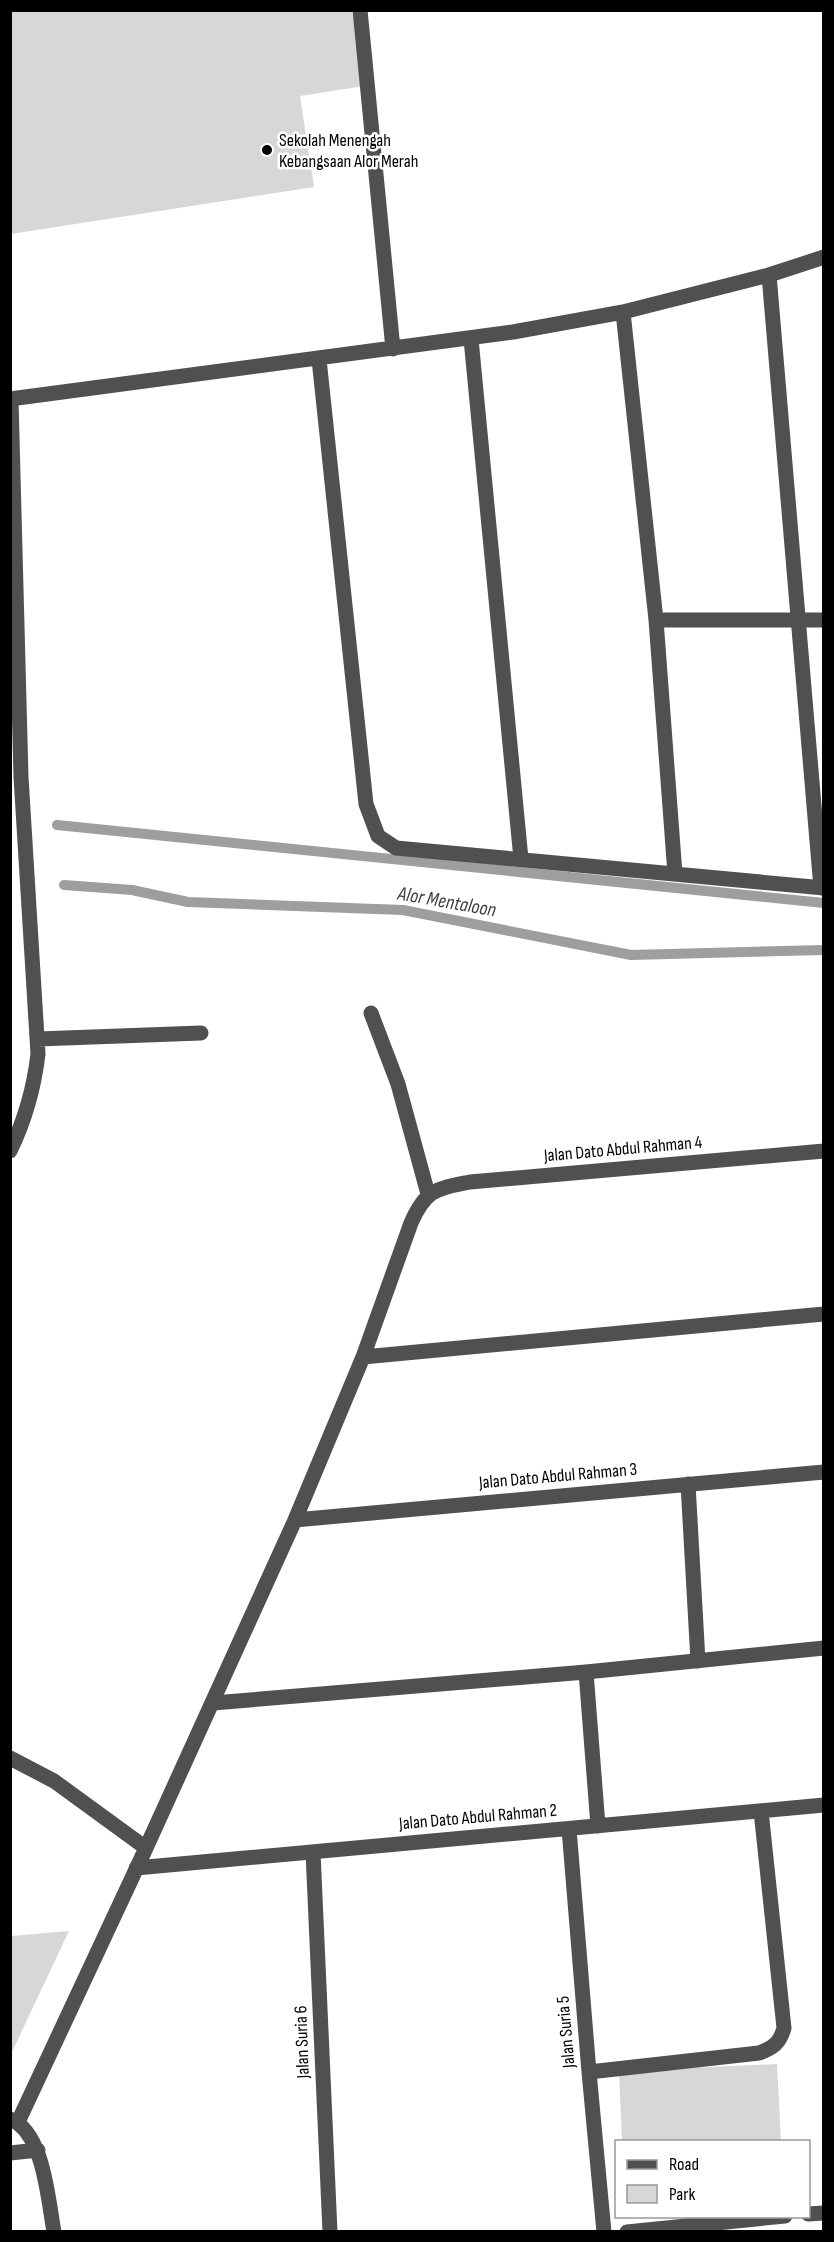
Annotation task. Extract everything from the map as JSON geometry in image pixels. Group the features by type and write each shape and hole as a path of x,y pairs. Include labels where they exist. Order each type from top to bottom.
{"street":[{"path":"360,10 393,349"},
{"path":"10,1151 28,1107 35,1081 38,1039 21,777 11,399 471,339 623,312 770,275 824,257"},
{"path":"320,359 366,804 378,836 396,848 822,888 770,275"},
{"path":"623,312 656,620 675,874"},
{"path":"471,339 522,859"},
{"path":"656,620 824,620"},
{"path":"54,2232 38,2150 14,2121 146,1848 295,1520 363,1357 411,1223 418,1207 428,1194 398,1084 371,1013"},
{"path":"38,1039 201,1033"},
{"name":"Jalan Dato Abdul Rahman 4","path":"428,1194 444,1187 470,1182 824,1150"},
{"path":"363,1357 824,1314"},
{"name":"Jalan Dato Abdul Rahman 3","path":"295,1520 824,1472"},
{"path":"688,1484 698,1661"},
{"path":"213,1703 586,1672 824,1648"},
{"path":"586,1672 598,1826"},
{"path":"10,1758 54,1781 146,1848"},
{"name":"Jalan Dato Abdul Rahman 2","path":"136,1868 824,1805"},
{"path":"589,2072 759,2053 771,2049 780,2040 784,2028 761,1811"},
{"name":"Jalan Suria 5","path":"569,1829 604,2232"},
{"name":"Jalan Suria 6","path":"313,1852 330,2232"},
{"path":"10,2153 38,2150"},
{"path":"627,2232 774,2218"}],"green space":[{"path":"11,11 352,11 364,86 300,96 314,187 11,234"},
{"path":"69,1931 11,2054 11,1936"},
{"path":"777,2064 781,2140 622,2140 619,2071"}],"waterway":[{"path":"57,825 824,903"},
{"name":"Alor Mentaloon","path":"64,885 132,890 188,902 403,910 631,955 824,950"}],"place":[{"name":"Sekolah Menengah Kebangsaan Alor Merah","path":"267,150"}]}
